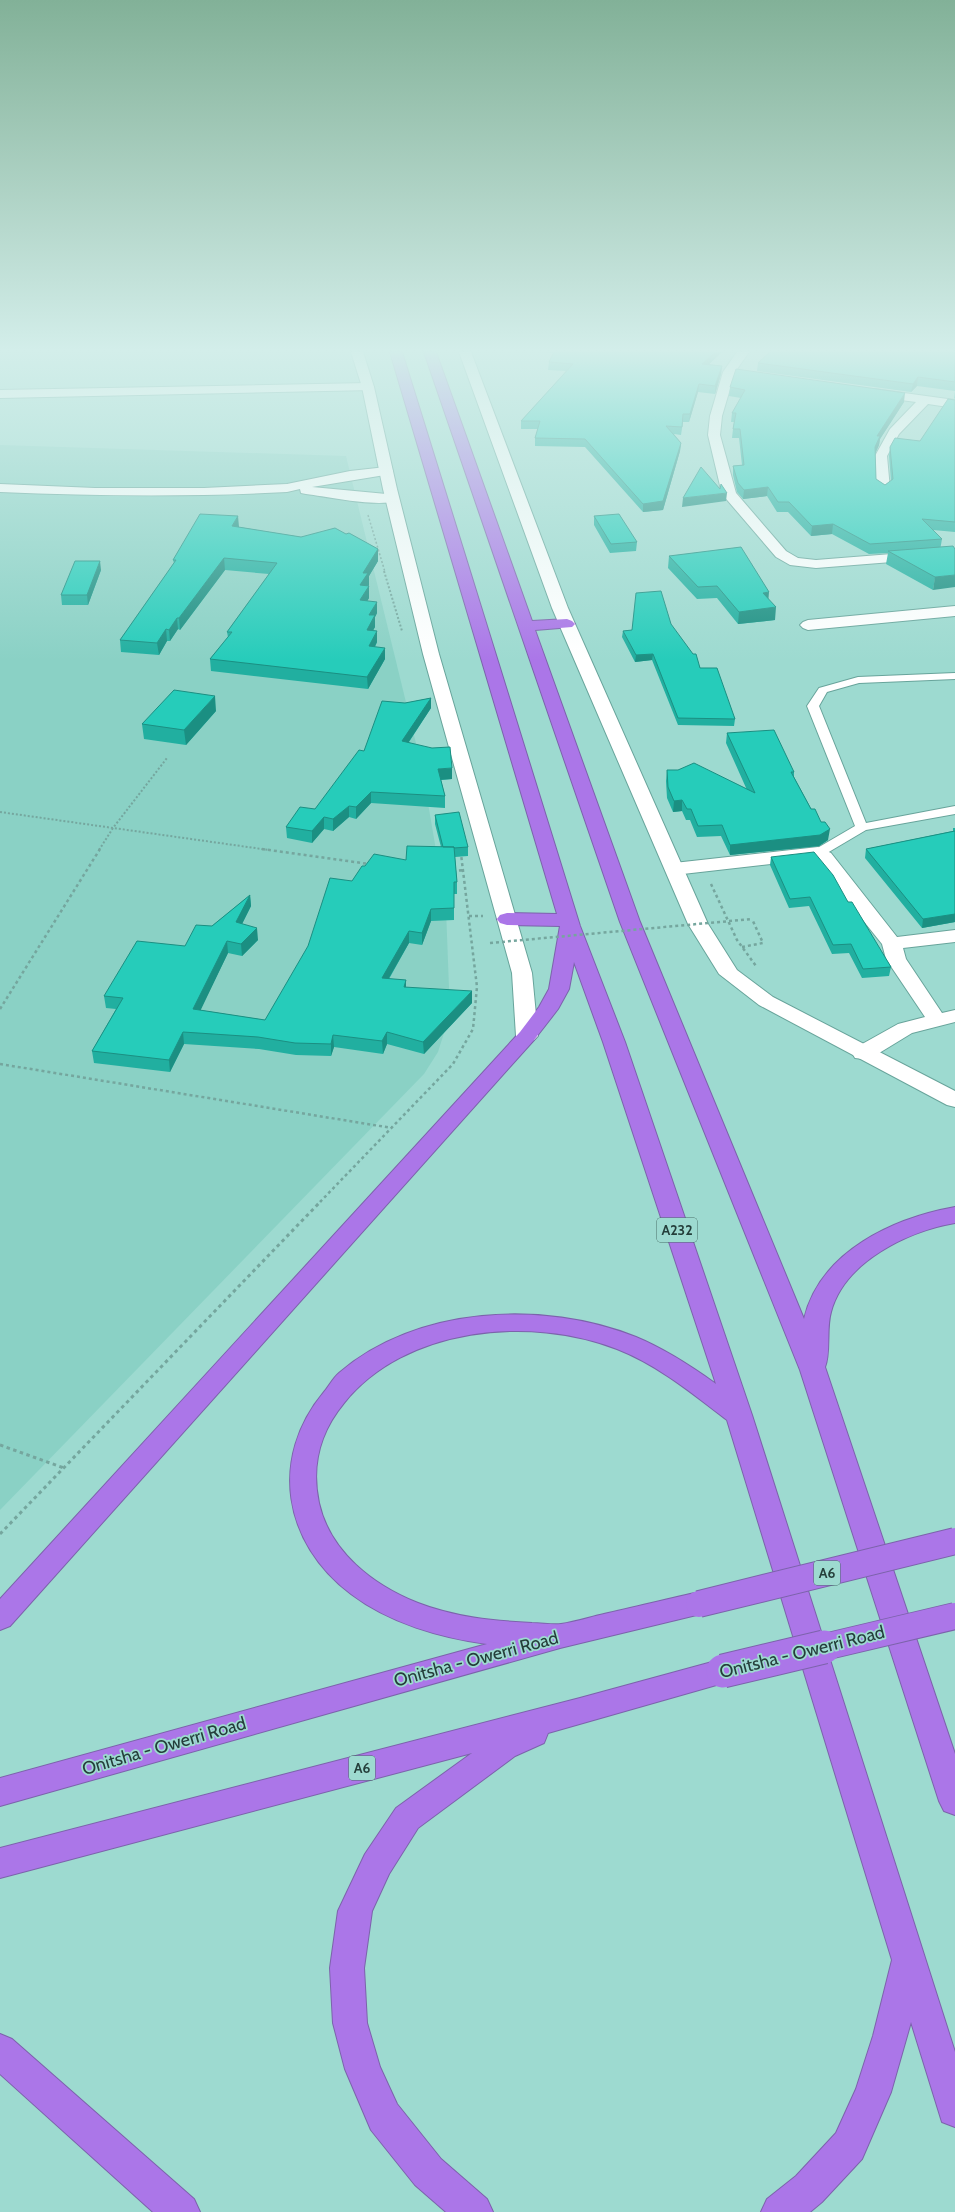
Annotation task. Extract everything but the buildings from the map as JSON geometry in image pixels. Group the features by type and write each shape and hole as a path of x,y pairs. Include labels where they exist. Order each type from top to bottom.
{"highway":[{"name":"A232","path":"428,455 569,923 614,1042 739,1415 955,2109"},
{"path":"466,455 630,922 813,1370 936,1748 955,1801"},
{"path":"526,626 567,624"},
{"path":"0,1618 152,1452 527,1036 548,1009 559,989 569,923 507,919"},
{"path":"813,1370 816,1322 824,1297 841,1274 867,1248 907,1227 940,1217 955,1215"},
{"path":"560,1636 481,1631 439,1621 388,1603 355,1582 333,1561 311,1527 302,1493 303,1460 313,1426 330,1399 357,1372 388,1351 420,1337 457,1327 502,1323 540,1322 580,1329 624,1342 660,1360 739,1415"},
{"name":"Onitsha - Owerri Road","path":"0,1792 560,1636 700,1604 955,1541"},
{"name":"Onitsha - Owerri Road","path":"0,1863 580,1711 722,1671 955,1616"},
{"path":"474,2212 428,2172 384,2117 363,2069 350,2023 347,1968 355,1911 377,1864 407,1818 504,1747 580,1711"},
{"path":"936,1748 955,1781"},
{"path":"780,2212 809,2189 849,2146 873,2092 890,2036 908,1961"},
{"path":"0,2051 181,2212"}],"main road":[{"path":"383,455 392,498 434,662 522,973 527,1036"},
{"path":"504,455 567,624 698,924 729,974 766,1001 955,1100"},
{"path":"718,455 729,494 781,554 795,562 816,564 955,553"},
{"path":"881,455 882,489"},
{"path":"0,488 95,492 204,492 287,488 350,475 386,471"},
{"path":"287,488 363,497 392,498"},
{"path":"808,625 955,611"},
{"path":"674,870 818,853 824,857 892,943 896,959 946,1018 905,1028 863,1053"},
{"path":"892,943 925,941 955,936"}],"lane":[{"path":"862,827 813,706 816,700 823,690 858,680 955,676"},
{"path":"818,853 862,827 955,810"}],"path":[{"path":"363,497 403,635"},
{"path":"0,1009 113,828 167,758"},
{"path":"0,812 371,864"},
{"path":"0,1534 453,1064 473,1029 477,987 464,870 459,848"},
{"path":"702,866 742,947 762,970"},
{"path":"449,871 464,870"},
{"path":"469,916 484,916"},
{"path":"490,943 752,919 762,943 742,947"},
{"path":"0,1064 392,1128"},
{"path":"0,1445 64,1468"}],"shaded area":[{"path":"0,455 346,456 422,768 446,909 450,1014 438,1052 424,1074 0,1510"}]}
